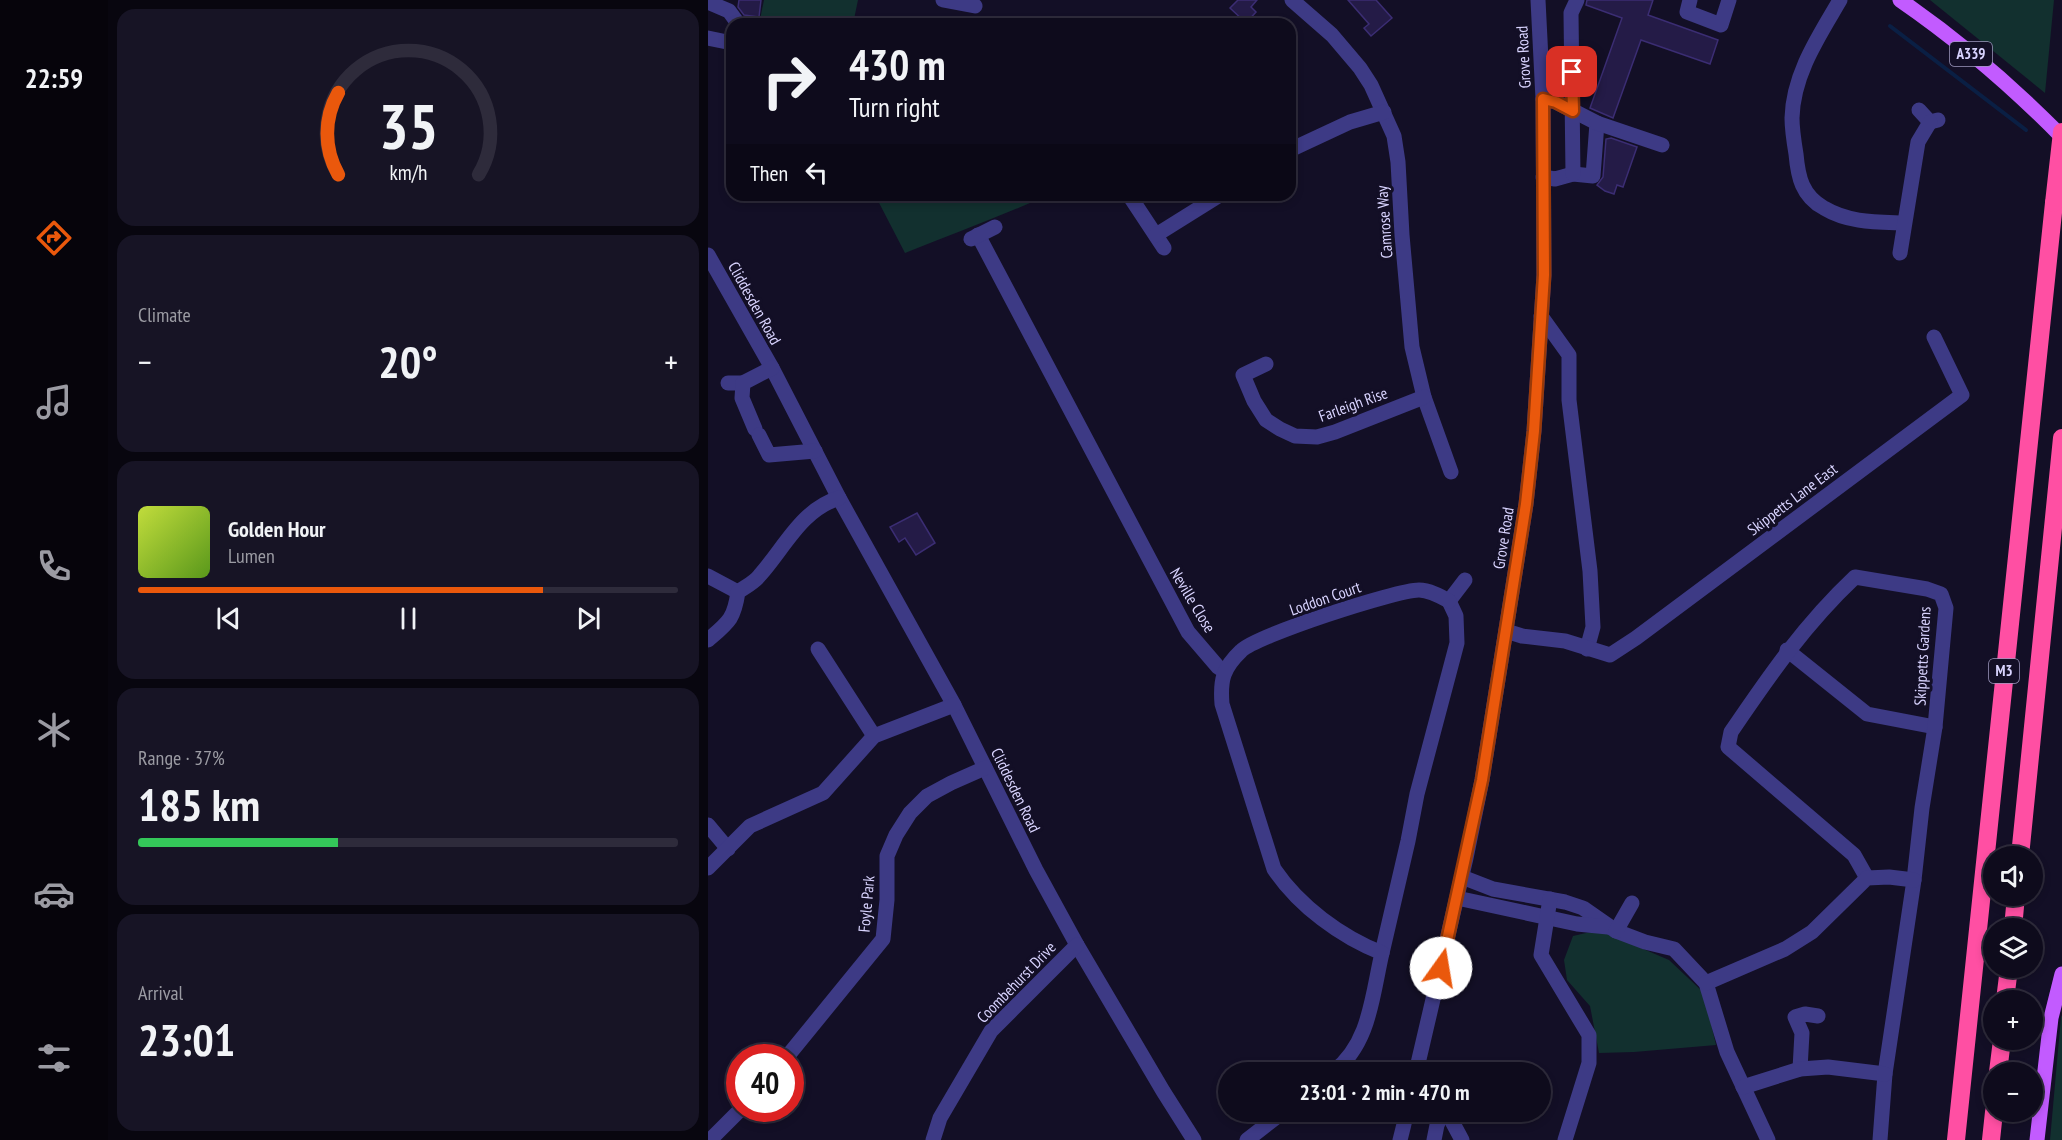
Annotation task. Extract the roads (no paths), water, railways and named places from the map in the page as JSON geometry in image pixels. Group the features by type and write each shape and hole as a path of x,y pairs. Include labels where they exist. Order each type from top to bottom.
{"highway":[{"name":"M3","path":"1956,1140 2062,132"},
{"name":"M3","path":"2021,846 2062,438"},
{"path":"1991,1140 1993,1122"}],"main road":[{"name":"A339","path":"1900,0 1968,51 2062,137"},
{"path":"2037,1140 2052,1018 2062,974"}],"street":[{"path":"943,0 975,6"},
{"name":"Camrose Way","path":"1292,0 1332,35 1360,68 1371,85 1394,136 1412,346 1424,397 1450,472"},
{"name":"Grove Road","path":"1418,1062 1462,877 1482,780 1528,493 1544,275 1543,99 1538,0"},
{"path":"1543,177 1555,179 1578,175 1593,176 1572,13 1577,0"},
{"path":"1690,0 1687,12 1721,25 1730,0"},
{"path":"1840,0 1808,56 1796,91 1792,119 1798,178 1807,193 1823,208 1858,221 1904,223"},
{"path":"708,2 729,11 734,18"},
{"path":"708,38 726,41"},
{"path":"1543,99 1556,102 1585,117 1662,145"},
{"path":"1900,253 1918,142 1934,121 1919,110"},
{"path":"1296,147 1350,122 1384,112"},
{"path":"1578,175 1585,117"},
{"path":"1133,201 1160,242 1212,201"},
{"name":"Neville Close","path":"995,227 974,238 1188,632 1224,671"},
{"name":"Cliddesden Road","path":"708,255 954,705 1035,870 1077,945 1194,1140"},
{"path":"1541,315 1569,355 1569,400 1590,571 1593,627 1587,649"},
{"name":"Skippetts Lane East","path":"1506,632 1565,641 1610,655 1636,638 1962,395 1934,337"},
{"name":"Farleigh Rise","path":"1266,364 1244,375 1254,400 1266,420 1295,436 1317,437 1335,432 1424,397"},
{"name":"Cliddesden Road","path":"771,368 735,383 769,455 815,451"},
{"path":"708,640 724,627 735,612 738,592 759,578 795,528 825,503 839,498"},
{"path":"708,576 738,592"},
{"name":"Skippetts Gardens","path":"1867,878 1854,855 1728,747 1731,732 1787,650 1855,577 1927,589 1941,594 1946,608 1935,727 1885,1074 1880,1140"},
{"path":"1345,1062 1359,1043 1382,953 1417,794 1457,642 1456,616 1449,601 1465,580"},
{"name":"Loddon Court","path":"1224,671 1242,649 1264,638 1394,593 1420,590 1449,601"},
{"path":"818,649 874,736"},
{"name":"Skippetts Gardens","path":"1787,650 1867,714 1935,727"},
{"path":"1224,671 1221,689 1222,704 1274,869 1282,881 1329,923 1359,943 1382,953"},
{"path":"708,868 750,826 823,793 874,736 954,705"},
{"name":"Foyle Park","path":"797,1044 883,939 887,900 887,856 896,835 910,813 927,796 985,768"},
{"path":"708,825 728,849"},
{"path":"1462,877 1493,889 1565,902 1583,908 1612,929"},
{"path":"1706,983 1785,949 1812,932 1867,878 1889,877 1914,880"},
{"path":"1457,898 1576,924 1612,929 1645,942 1674,949 1706,983 1727,1052 1768,1140"},
{"path":"1550,899 1541,955 1589,1035 1589,1063 1565,1140"},
{"path":"1612,929 1632,903"},
{"name":"Coombehurst Drive","path":"933,1140 940,1118 991,1030 1077,945"},
{"path":"1800,1069 1802,1033 1795,1017 1805,1014 1818,1016"},
{"path":"1743,1087 1800,1069 1828,1067 1885,1074"},
{"path":"710,1140 728,1122"},
{"path":"1247,1140 1270,1122"},
{"path":"1400,1140 1404,1122"},
{"path":"1434,1140 1439,1122"},
{"path":"1451,1122 1462,1140"}],"waterway":[{"path":"1890,26 2026,130"}]}
